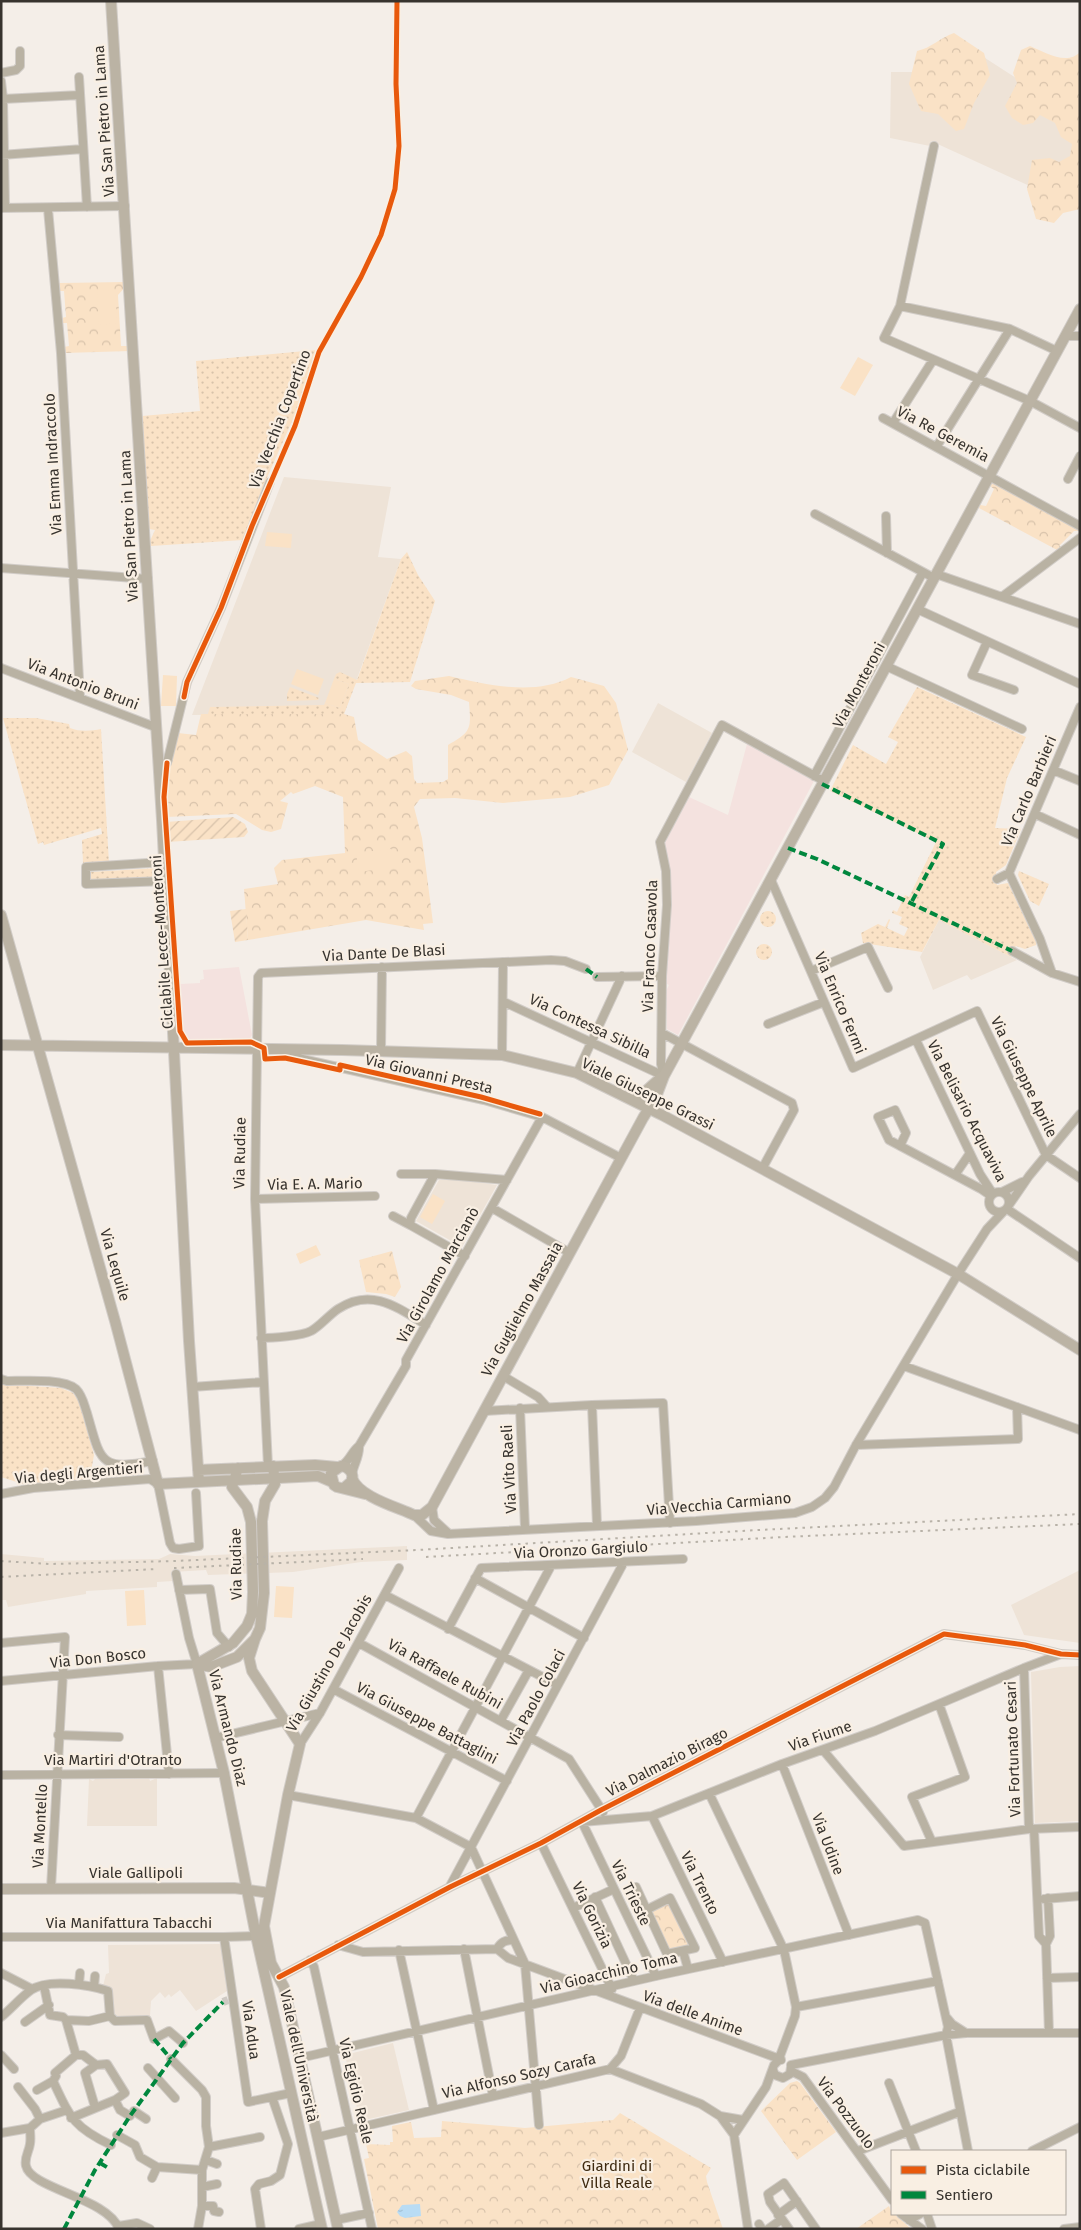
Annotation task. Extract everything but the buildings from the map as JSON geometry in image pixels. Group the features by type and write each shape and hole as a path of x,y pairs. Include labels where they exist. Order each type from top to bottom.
{"main road":[{"name":"Via San Pietro in Lama","path":"111,1 166,881 192,1387 199,1482"},
{"name":"Via Monteroni","path":"650,1108 664,1076 770,880 819,778 886,666 1080,309"},
{"name":"Via Lequile","path":"1,915 158,1484"},
{"name":"Viale Giuseppe Grassi","path":"1,1045 336,1050 502,1055 577,1073 650,1108 958,1274 1080,1350"},
{"name":"Via Monteroni","path":"633,1100 641,1096 664,1076"},
{"name":"Via Guglielmo Massaia","path":"418,1515 432,1507 642,1118 650,1108"},
{"path":"198,1470 317,1465 348,1468 357,1486 369,1495"},
{"path":"271,1466 274,1479"},
{"path":"332,1482 331,1474 339,1467"},
{"path":"232,1481 238,1468"},
{"path":"264,1507 283,1485 303,1476"},
{"path":"158,1484 318,1476 332,1482 337,1487 369,1495 418,1515"},
{"path":"344,1488 350,1484 352,1476"},
{"name":"Via Rudiae","path":"274,1479 273,1488 265,1501 262,1521 262,1616 249,1658 252,1671 300,1744"},
{"name":"Via Rudiae","path":"197,1664 228,1647 247,1626 252,1614 251,1522 247,1506 233,1491 232,1481"},
{"path":"197,1664 209,1667 229,1661 245,1651 255,1639"},
{"name":"Via Armando Diaz","path":"197,1664 224,1773 248,1890"},
{"name":"Via Giustino De Jacobis","path":"270,1893 288,1795 300,1744"},
{"name":"Viale Gallipoli","path":"1,1889 234,1888 270,1893"},
{"name":"Viale dell'Università","path":"248,1890 256,1936 322,2226"},
{"name":"Viale dell'Università","path":"270,1893 264,1926 271,1963 284,1987 337,2225"}],"street":[{"path":"1,73 16,70 20,66 20,51"},
{"path":"80,77 87,207"},
{"path":"1,81 3,99 3,208 48,209 125,206"},
{"path":"3,99 80,95"},
{"path":"934,146 900,306 884,338 1030,401 1080,428"},
{"path":"3,155 83,149"},
{"name":"Via Emma Indraccolo","path":"48,209 60,353 80,697"},
{"path":"900,306 1010,329 1057,351"},
{"path":"937,446 1010,329"},
{"path":"1065,336 1080,336"},
{"path":"893,423 933,360"},
{"name":"Via Re Geremia","path":"883,418 1080,526"},
{"path":"1068,479 1080,456"},
{"name":"Via Vecchia Copertino","path":"159,768 167,762 188,682 219,612 270,482"},
{"path":"815,514 923,572 1003,596 1080,624"},
{"path":"886,516 887,553"},
{"path":"1003,596 1076,546 1080,538"},
{"path":"1,568 148,579"},
{"name":"Via Monteroni","path":"819,778 923,572"},
{"path":"917,609 1080,684"},
{"path":"987,642 972,675 1014,690"},
{"path":"886,666 1022,729"},
{"name":"Via Antonio Bruni","path":"1,668 155,727"},
{"name":"Via Carlo Barbieri","path":"1009,873 1080,707"},
{"name":"Via Franco Casavola","path":"664,1076 661,1064 662,976 667,891 666,871 660,842 722,725 819,778"},
{"path":"1053,770 1080,781"},
{"path":"1035,814 1080,835"},
{"path":"164,862 86,867 86,884 166,881"},
{"path":"997,879 1009,873 1040,939 1052,973"},
{"name":"Via Enrico Fermi","path":"770,880 853,1068 977,1011"},
{"path":"810,971 868,947 888,988"},
{"path":"1012,951 1052,973 1080,982"},
{"name":"Via Dante De Blasi","path":"256,1050 258,977 261,973 551,960 565,961 586,969"},
{"path":"502,1055 503,962"},
{"path":"381,1051 382,967"},
{"path":"577,1073 622,976"},
{"path":"597,977 662,976"},
{"name":"Via Contessa Sibilla","path":"504,1002 664,1076"},
{"path":"768,1024 824,1002"},
{"name":"Via Giuseppe Aprile","path":"977,1011 1046,1155"},
{"name":"Via Franco Casavola","path":"662,1033 792,1103 794,1110 762,1169"},
{"name":"Via Belisario Acquaviva","path":"916,1040 992,1195"},
{"name":"Via Rudiae","path":"256,1050 255,1199 263,1382 271,1466"},
{"name":"Via Giovanni Presta","path":"281,1050 302,1059 484,1100 542,1117 621,1158"},
{"path":"336,1050 336,1066"},
{"path":"900,1146 906,1133 895,1110 878,1117 889,1140 900,1146 956,1175 992,1195"},
{"name":"Via Vecchia Carmiano","path":"418,1515 431,1531 448,1534 525,1528 670,1523 795,1513 812,1507 834,1487 856,1446 958,1274 987,1229 1006,1208 1029,1176 1080,1114"},
{"name":"Via Girolamo Marcianò","path":"339,1467 348,1462 354,1450 359,1446 406,1366 406,1360 542,1117"},
{"path":"956,1175 970,1153"},
{"path":"1046,1155 1080,1178"},
{"path":"401,1174 435,1174 507,1180"},
{"path":"410,1225 411,1218 435,1174"},
{"name":"Via Vecchia Carmiano","path":"987,1229 992,1195 1017,1185 1029,1176"},
{"path":"1002,1192 1007,1195 1006,1208"},
{"name":"Via E. A. Mario","path":"255,1199 375,1196"},
{"path":"990,1207 994,1211 1006,1208 1080,1258"},
{"path":"492,1208 570,1253"},
{"path":"393,1216 465,1256"},
{"path":"261,1338 311,1332 341,1308 359,1301 372,1299 387,1302 426,1324"},
{"path":"904,1366 1080,1430"},
{"path":"503,1376 538,1397 547,1407"},
{"path":"1,1378 7,1381 63,1383 75,1388 82,1398 98,1453 112,1465 126,1466 153,1461"},
{"path":"192,1387 263,1382"},
{"path":"485,1411 663,1402 670,1523"},
{"path":"592,1405 597,1525"},
{"path":"856,1446 1018,1438 1017,1407"},
{"name":"Via Vito Raeli","path":"520,1408 525,1528"},
{"name":"Via Girolamo Marcianò","path":"352,1476 354,1463 360,1452 359,1446"},
{"name":"Via degli Argentieri","path":"1,1494 34,1488 122,1481 150,1480 158,1484"},
{"name":"Via Lequile","path":"158,1484 170,1543 173,1548 199,1546 196,1493"},
{"path":"432,1507 434,1520"},
{"path":"418,1515 434,1520 448,1534"},
{"name":"Via Oronzo Gargiulo","path":"475,1578 480,1568 683,1559"},
{"name":"Via Paolo Colaci","path":"450,1887 624,1562"},
{"path":"416,1818 551,1566"},
{"name":"Via Giustino De Jacobis","path":"300,1744 320,1713 399,1568"},
{"name":"Via Armando Diaz","path":"176,1574 197,1664"},
{"path":"448,1629 475,1578 584,1638"},
{"path":"179,1590 210,1589 218,1633 228,1647"},
{"path":"385,1595 558,1685"},
{"name":"Via Dalmazio Birago","path":"279,1977 450,1887 541,1843 601,1810 944,1634 1025,1645 1061,1654 1080,1655"},
{"name":"Via Montello","path":"1,1643 65,1637 58,1735 51,1888"},
{"name":"Via Raffaele Rubini","path":"359,1643 531,1736 569,1759 607,1820"},
{"name":"Via Fiume","path":"582,1822 652,1816 782,1764 875,1731 1061,1654"},
{"name":"Via Don Bosco","path":"1,1681 197,1664"},
{"path":"158,1666 169,1774"},
{"name":"Via Fortunato Cesari","path":"1024,1668 1039,1936 1046,1944"},
{"path":"501,1720 529,1670"},
{"name":"Via Giuseppe Battaglini","path":"333,1689 507,1781"},
{"path":"932,1842 912,1797 966,1778 939,1704"},
{"path":"215,1738 320,1713"},
{"path":"58,1735 119,1737"},
{"path":"823,1750 904,1846 1032,1829 1080,1827"},
{"name":"Via Udine","path":"782,1764 849,1935"},
{"name":"Via Martiri d'Otranto","path":"1,1775 224,1773"},
{"path":"709,1793 784,1950 796,2007 795,2016 780,2060"},
{"path":"288,1795 416,1818 471,1847 525,1964 539,2125"},
{"name":"Via Trento","path":"652,1816 723,1962"},
{"name":"Via Trieste","path":"582,1822 656,1976"},
{"name":"Via Gorizia","path":"541,1843 617,2000"},
{"path":"636,1887 646,1910 667,1954 695,1948 670,1898 646,1910"},
{"path":"573,1908 614,1889"},
{"path":"1038,1899 1080,1896"},
{"path":"594,1898 634,1981"},
{"path":"1048,1898 1050,1936 1046,1944 1049,2033"},
{"name":"Via Gioacchino Toma","path":"300,2058 656,1976 918,1920 925,1923 938,1981"},
{"name":"Via Manifattura Tabacchi","path":"1,1937 256,1936"},
{"name":"Via Adua","path":"224,1937 231,1999 248,2102 291,2093"},
{"path":"338,1945 363,1952 497,1949 506,1940 513,1940"},
{"path":"464,1949 493,2096"},
{"name":"Via delle Anime","path":"497,1949 508,1958 592,1991 780,2060"},
{"path":"399,1950 434,2110"},
{"path":"683,1950 688,1969"},
{"name":"Via Egidio Reale","path":"310,1960 314,1967 372,2229"},
{"path":"1,1973 32,1989"},
{"path":"79,1984 80,1973"},
{"path":"94,1987 95,1976"},
{"path":"1047,1978 1080,1977"},
{"path":"796,2007 938,1981 948,2027 946,2035 959,2112 968,2150"},
{"path":"1,2017 32,1989 44,1986 79,1984 108,1991 110,2016 116,2021 147,2020 154,2039 169,2031 183,2043"},
{"path":"44,1986 50,2015 63,2016 66,2020 76,2055"},
{"path":"25,2022 49,2005"},
{"path":"610,2069 621,2056 640,2008"},
{"path":"945,2014 952,2024 966,2033"},
{"path":"66,2020 89,2021 110,2016"},
{"path":"791,2068 946,2035 966,2033 1080,2034"},
{"path":"37,2090 53,2081 56,2076 55,2073 76,2055 83,2055 96,2065"},
{"path":"1,2056 14,2069"},
{"path":"171,2059 202,2090 206,2097 206,2126 209,2147 202,2170 202,2206 198,2229"},
{"path":"734,2135 766,2087 774,2064 780,2060 787,2061 791,2068"},
{"path":"71,2118 115,2100 125,2093 107,2064 96,2065 85,2073 95,2107"},
{"path":"802,2077 807,2064"},
{"path":"148,2068 175,2098"},
{"path":"766,2087 780,2078 788,2076 791,2068"},
{"name":"Via Pozzuolo","path":"791,2068 802,2077 891,2199"},
{"name":"Via Alfonso Sozy Carafa","path":"318,2137 610,2069 701,2104 720,2116 734,2135 748,2229"},
{"path":"773,2070 775,2075 780,2078"},
{"path":"53,2081 71,2118 92,2136 111,2145"},
{"path":"889,2083 916,2150"},
{"path":"18,2087 35,2109 40,2119"},
{"path":"261,2229 255,2189 260,2184 271,2181 280,2174 288,2144 272,2097"},
{"path":"115,2100 120,2110 146,2119"},
{"path":"1,2132 30,2128 40,2119 67,2110"},
{"path":"858,2151 959,2112"},
{"name":"Via Alfonso Sozy Carafa","path":"720,2116 743,2120"},
{"path":"1034,2150 1080,2127"},
{"path":"30,2128 30,2144 25,2156 26,2168 32,2177 81,2198 114,2220 119,2228 137,2223 150,2229"},
{"path":"117,2135 135,2145 140,2157 157,2167 202,2170"},
{"path":"209,2147 260,2137"},
{"path":"206,2160 217,2164"},
{"path":"152,2178 157,2167"},
{"path":"768,2194 784,2183 816,2229"},
{"path":"202,2187 217,2184"},
{"path":"766,2184 770,2202 789,2229"},
{"path":"768,2229 797,2201"},
{"path":"202,2206 214,2206 214,2211 219,2212"},
{"path":"337,2225 369,2213"},
{"path":"903,2215 922,2229"},
{"path":"909,2220 918,2215"},
{"path":"927,2215 932,2229"},
{"path":"299,2229 322,2226"},
{"path":"1064,2229 1080,2227"}],"shaded area":[{"path":"968,47 1019,80 1073,104 1080,209 931,141 930,146 890,138 891,72 943,72"},
{"path":"284,477 391,487 378,557 401,559 344,714 192,715"},
{"path":"658,703 712,733 686,782 632,752"},
{"path":"747,744 814,781 678,1035 667,1029 666,991 669,985 665,983 665,965 671,887 665,843 689,797 728,815"},
{"path":"939,920 1017,960 971,980 967,975 933,990 920,957"},
{"path":"239,967 252,1035 249,1040 189,1040 184,1037 180,984 200,983 200,980 204,979 203,970"},
{"path":"439,1180 460,1180 497,1185 462,1247 416,1221"},
{"path":"407,1546 407,1560 361,1562 293,1572 208,1575 206,1570 172,1572 173,1581 157,1582 157,1587 86,1591 86,1594 8,1607 6,1600 1,1600 1,1554 44,1558 44,1561 159,1559 170,1554 195,1556"},
{"path":"1080,1570 1080,1643 1024,1635 1011,1605"},
{"path":"1080,1666 1080,1821 1035,1823 1031,1672"},
{"path":"149,1778 150,1781 157,1778 157,1826 87,1826 89,1779 93,1781 95,1779"},
{"path":"221,1944 227,1991 196,2011 180,1990 171,1997 169,1994 165,1998 160,1992 151,2001 150,2016 120,2018 113,2013 112,1989 103,1986 106,1974 109,1973 108,1945"},
{"path":"393,2043 409,2110 360,2121 345,2055"}],"green space":[{"path":"954,33 984,53 990,75 974,103 964,129 956,131 938,114 921,111 909,84 917,51 927,48"},
{"path":"1030,46 1062,58 1075,56 1080,52 1080,209 1063,213 1054,223 1036,219 1027,189 1032,160 1050,158 1059,162 1070,156 1072,144 1061,137 1055,123 1040,115 1033,123 1023,125 1012,118 1005,106 1017,83 1013,73 1021,50"},
{"path":"126,282 126,286 118,295 121,346 130,346 130,351 64,353 64,347 69,346 67,323 62,323 62,318 66,317 64,291 59,291 59,283"},
{"path":"115,290 117,323 99,325 97,291"},
{"path":"316,350 297,410 262,489 243,540 151,546 150,541 155,530 149,529 142,416 200,411 196,361"},
{"path":"858,357 873,365 855,396 840,388"},
{"path":"994,482 1080,529 1080,531 1074,531 1059,546 1063,547 1059,551 979,508 980,505 986,506 994,489 990,486"},
{"path":"267,532 292,534 291,548 265,546"},
{"path":"407,552 418,575 435,601 410,682 356,683 344,714 208,714 210,707 324,705 325,703 340,708 349,684 334,679 336,674 340,672 357,680 401,559"},
{"path":"297,669 324,679 318,695 291,684"},
{"path":"163,675 177,676 176,706 161,706"},
{"path":"449,676 479,683 511,687 542,686 557,683 571,677 604,686 616,703 628,750 609,785 570,797 503,803 455,798 420,799 414,807 422,838 433,923 423,924 424,930 366,920 248,940 244,889 278,884 274,868 282,860 345,853 343,797 315,786 293,794 291,792 280,801 288,803 281,829 271,832 262,830 236,814 166,817 168,774 178,733 196,735 201,714 344,714 354,717 358,740 387,759 406,751 412,756 414,779 417,783 443,782 448,779 448,745 466,733 470,724 469,702 451,695 416,689 411,686 415,681"},
{"path":"334,679 349,684 340,708 325,703"},
{"path":"290,687 319,698 318,700 287,701"},
{"path":"917,687 1026,737 1007,778 995,828 1021,829 1006,865 996,872 997,885 1008,883 1036,942 1036,945 1025,949 1016,946 1011,957 939,920 922,952 863,943 861,933 878,924 885,927 889,919 887,928 904,936 908,928 899,924 902,917 892,913 893,910 897,912 905,895 909,897 936,842 830,791 853,745 886,764 898,742 888,737"},
{"path":"3,718 36,718 69,724 70,728 82,731 101,729 109,863 83,863 82,840 102,834 101,828 44,845 43,842 38,844"},
{"path":"233,817 245,824 248,832 244,837 167,842 166,822"},
{"path":"391,849 394,867 359,872 356,853"},
{"path":"159,868 159,877 91,880 91,872"},
{"path":"1019,871 1049,884 1039,906 1030,901 1018,875"},
{"path":"246,909 248,940 235,942 230,911"},
{"path":"765,911 771,911 776,916 774,925 765,927 760,922 760,916"},
{"path":"761,944 767,944 772,949 770,958 761,960 756,955 756,949"},
{"path":"433,1194 445,1201 432,1224 420,1217"},
{"path":"316,1245 321,1255 300,1264 296,1254"},
{"path":"392,1251 401,1287 395,1297 366,1292 359,1260"},
{"path":"1,1384 61,1388 73,1393 79,1402 94,1455 89,1482 26,1485 1,1477"},
{"path":"276,1586 294,1587 292,1618 274,1617"},
{"path":"144,1590 146,1625 127,1626 125,1591"},
{"path":"669,1901 691,1946 669,1951 650,1911"},
{"path":"797,2081 836,2132 797,2160 761,2111 790,2083"},
{"name":"Giardini di Villa Reale","path":"620,2113 711,2168 706,2176 707,2182 723,2229 378,2229 364,2159 369,2158 366,2144 390,2145 390,2142 393,2142 392,2126 411,2122 414,2138 441,2137 442,2121 525,2128 613,2120"},
{"path":"889,2206 891,2215 896,2215 911,2229 856,2229"}],"water":[{"path":"420,2204 421,2216 405,2218 397,2212 402,2205"}],"tunnel":[{"path":"223,2002 228,2000"}],"railway":[{"path":"1,1561 50,1564 175,1561 417,1550 1080,1514"},
{"path":"426,1557 784,1537 1080,1524"},
{"path":"174,1568 363,1559"},
{"path":"1,1577 156,1569"}],"marked path":[{"path":"822,784 943,844 911,903"},
{"path":"788,848 817,859 1012,951"},
{"path":"586,969 597,977"},
{"path":"64,2229 95,2170 130,2116 183,2043 223,2002"},
{"path":"154,2039 171,2059"},
{"path":"100,2163 110,2169"}],"cycle path":[{"path":"184,697 187,682 221,608 252,526 295,426 319,352 361,277 381,235 395,189 399,146 396,84 397,1"},
{"name":"Ciclabile Lecce-Monteroni","path":"167,763 164,797 180,1031 187,1043 251,1042 264,1048 265,1059 285,1058 340,1070 340,1065 481,1097 540,1114"},
{"path":"279,1977 450,1887 541,1843 601,1810 944,1634 1025,1645 1061,1654 1080,1655"}]}
